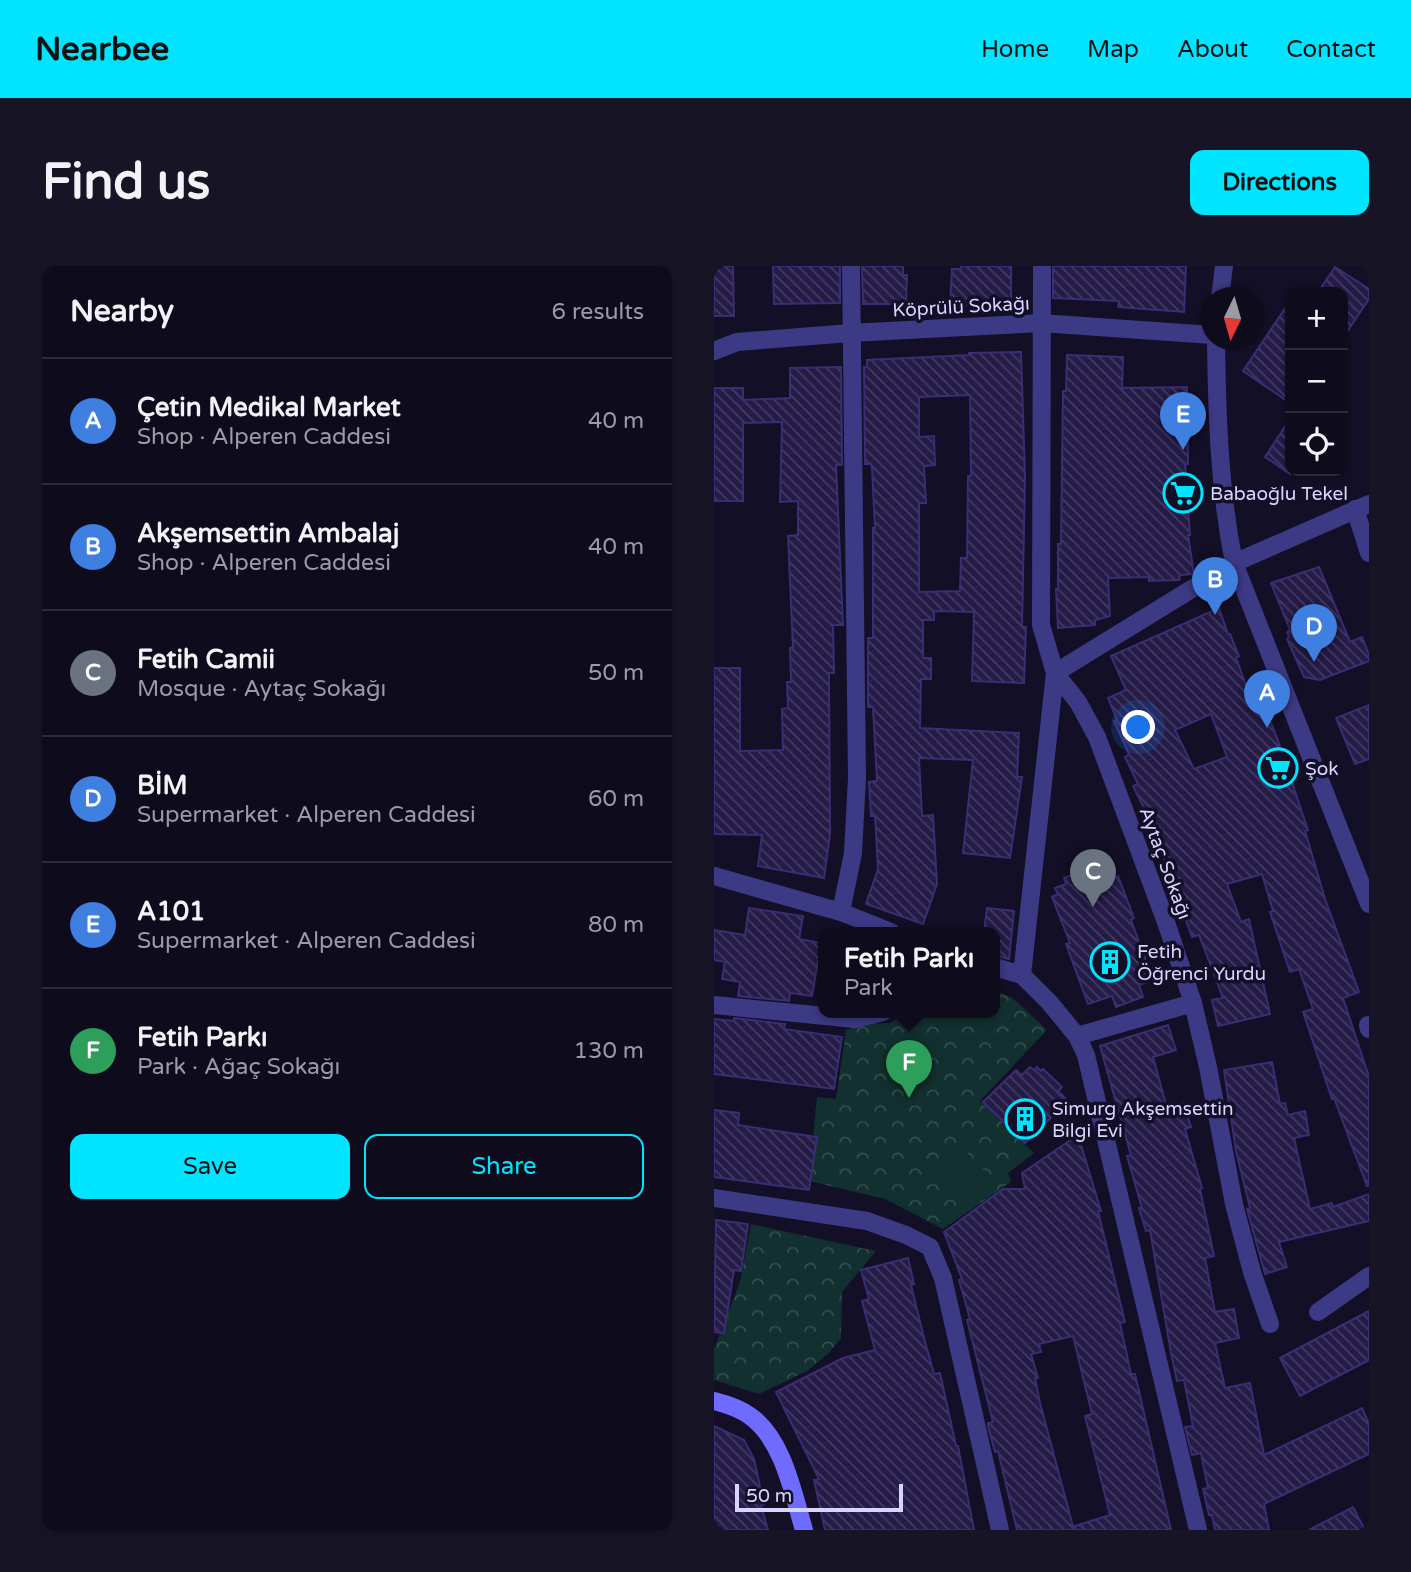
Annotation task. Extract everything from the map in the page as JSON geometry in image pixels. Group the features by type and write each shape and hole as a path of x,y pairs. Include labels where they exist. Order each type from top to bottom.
{"main road":[{"path":"714,1401 732,1406 751,1416 769,1435 782,1461 804,1530"}],"street":[{"path":"841,912 852,853 857,778 851,266"},
{"path":"1022,975 1055,673 1041,625 1042,266"},
{"path":"1221,287 1224,266"},
{"name":"Köprülü Sokağı","path":"714,351 737,342 1041,323 1201,334"},
{"path":"1216,350 1217,430 1225,514 1234,563 1369,904"},
{"path":"1055,673 1234,563 1362,506 1369,553"},
{"name":"Aytaç Sokağı","path":"1055,673 1078,702 1097,737 1166,922 1193,1003 1234,1204 1252,1272 1270,1324"},
{"path":"714,876 841,912 878,927"},
{"path":"1000,968 1022,975 1077,1036 1086,1055 1198,1530"},
{"path":"1077,1036 1193,1003"},
{"path":"714,1005 818,1015"},
{"path":"714,1198 867,1221 930,1247 943,1278 1000,1530"},
{"path":"1318,1312 1369,1276"}],"green space":[{"path":"1000,992 1014,999 1047,1030 980,1101 1034,1153 1008,1173 1011,1182 943,1229 885,1199 809,1181 817,1097 836,1099 846,1030 861,1024 890,1023 898,1018 1000,1018"},
{"path":"957,1142 992,1179 963,1207 927,1171"},
{"path":"751,1224 876,1251 842,1292 841,1338 828,1354 807,1371 759,1394 714,1380 714,1349 740,1282"}],"building":[{"path":"714,266 733,266 734,316 714,316"},
{"path":"773,266 840,266 840,303 774,304"},
{"path":"862,266 903,266 903,275 907,275 906,304 863,304"},
{"path":"961,266 1011,266 1011,307 950,305 952,269 961,269"},
{"path":"1053,266 1186,266 1184,312 1118,307 1119,301 1053,298"},
{"path":"1335,267 1369,289 1369,299 1348,330 1348,287 1321,287"},
{"path":"1285,308 1285,400 1243,371 1257,350 1264,350 1264,340"},
{"path":"1021,352 1025,477 1022,627 1026,627 1024,683 972,681 974,612 934,611 934,620 923,620 923,658 931,658 931,679 921,679 920,728 1019,733 1017,777 1022,777 1010,858 963,853 973,760 919,758 922,816 933,815 937,884 923,924 866,904 878,869 875,816 871,816 869,782 877,781 873,707 868,707 868,638 873,638 875,528 872,468 871,464 865,464 864,367 867,367 867,360","holes":["970,395 971,476 968,476 967,558 961,558 960,591 919,592 919,503 926,503 924,466 935,465 934,436 919,437 919,397"]},
{"path":"1067,355 1123,357 1122,388 1187,387 1188,464 1185,464 1188,535 1194,574 1180,575 1179,580 1149,581 1149,577 1108,578 1110,616 1095,620 1095,625 1058,628 1056,589 1058,544 1061,544 1063,391 1066,391"},
{"path":"841,367 842,465 836,465 843,625 833,625 834,673 829,673 830,834 824,878 758,866 762,835 714,834 714,668 740,668 740,751 783,750 782,709 788,708 787,682 791,682 790,648 793,647 788,536 798,535 798,501 780,502 782,422 743,423 743,501 714,501 714,388 743,388 743,400 790,398 790,368"},
{"path":"1285,427 1285,471 1265,457"},
{"path":"1319,567 1350,642 1362,637 1369,655 1369,661 1320,680 1304,677 1287,639 1287,632 1290,630 1271,583"},
{"path":"1219,608 1239,656 1236,658 1257,715 1267,712 1277,738 1308,830 1305,831 1325,899 1359,992 1343,998 1369,1077 1369,1186 1334,1098 1332,1099 1303,1012 1313,1009 1299,969 1290,972 1270,912 1273,911 1262,874 1227,884 1241,922 1249,919 1270,1014 1218,1026 1212,1000 1223,998 1199,935 1192,937 1163,856 1149,830 1154,828 1133,786 1138,784 1125,757 1129,754 1114,721 1117,720 1108,698 1126,690 1111,656","holes":["1211,714 1227,757 1194,769 1175,730"]},
{"path":"1369,705 1369,759 1355,764 1336,718"},
{"path":"1098,865 1101,872 1109,869 1113,879 1118,876 1153,980 1139,985 1143,997 1116,1007 1112,996 1088,1004 1066,944 1070,943 1052,897 1058,894 1055,888 1066,884 1064,878"},
{"path":"749,908 803,916 799,939 818,942 812,996 790,993 789,1001 738,996 740,982 722,979 725,962 714,960 714,930 745,935"},
{"path":"987,908 1014,911 1009,959 1000,957 1000,927 985,927"},
{"path":"734,1018 785,1024 784,1029 842,1037 834,1089 714,1074 714,1019 734,1021"},
{"path":"1168,1025 1176,1050 1153,1057 1167,1108 1183,1103 1191,1127 1185,1129 1202,1188 1200,1189 1214,1256 1205,1258 1215,1312 1234,1309 1239,1338 1215,1343 1225,1388 1250,1383 1264,1455 1362,1408 1369,1424 1369,1454 1264,1504 1269,1530 1215,1530 1212,1515 1209,1515 1203,1489 1208,1488 1201,1453 1192,1455 1185,1427 1193,1426 1184,1380 1177,1381 1150,1230 1146,1231 1139,1208 1142,1208 1127,1156 1131,1155 1100,1046"},
{"path":"1272,1062 1280,1104 1285,1103 1288,1115 1305,1111 1309,1135 1294,1138 1310,1209 1332,1203 1333,1207 1369,1194 1369,1221 1279,1242 1287,1267 1265,1274 1247,1209 1250,1208 1236,1151 1224,1070"},
{"name":"Simurg Akşemsettin Bilgi Evi","path":"1030,1067 1034,1070 1037,1067 1041,1071 1043,1069 1062,1087 1058,1091 1068,1101 1025,1143 983,1102 1016,1070 1022,1075"},
{"path":"714,1110 739,1113 738,1125 817,1137 809,1190 714,1177"},
{"path":"1078,1135 1101,1211 1098,1211 1125,1322 1120,1323 1131,1374 1135,1374 1171,1530 1075,1530 1075,1526 1110,1515 1085,1416 1092,1414 1073,1336 1039,1344 1041,1352 1031,1354 1038,1378 1035,1378 1040,1403 1074,1530 1017,1530 998,1451 995,1452 988,1426 988,1423 993,1422 967,1320 970,1319 959,1280 962,1279 944,1232 1003,1189 1025,1189 1022,1173"},
{"path":"716,1220 748,1224 741,1271 734,1270 724,1333 714,1332"},
{"path":"908,1258 914,1284 911,1285 924,1338 934,1374 940,1373 958,1446 974,1530 825,1530 814,1480 819,1479 776,1392 843,1358 875,1350 862,1301 869,1299 861,1270"},
{"path":"1369,1311 1369,1360 1300,1396 1280,1358"},
{"path":"714,1426 744,1440 754,1459 764,1504 761,1506 768,1530 714,1530"},
{"path":"1353,1507 1365,1530 1309,1530"}],"place":[{"name":"A101","path":"1183,450"},
{"name":"Babaoğlu Tekel","path":"1183,493"},
{"name":"Akşemsettin Ambalaj","path":"1215,615"},
{"name":"BİM","path":"1314,662"},
{"name":"Çetin Medikal Market","path":"1267,728"},
{"name":"Şok","path":"1278,768"},
{"name":"Fetih Camii","path":"1093,907"},
{"name":"Fetih Öğrenci Yurdu","path":"1110,962"},
{"name":"Fetih Parkı","path":"909,1098"},
{"name":"Simurg Akşemsettin Bilgi Evi","path":"1025,1119"}]}
